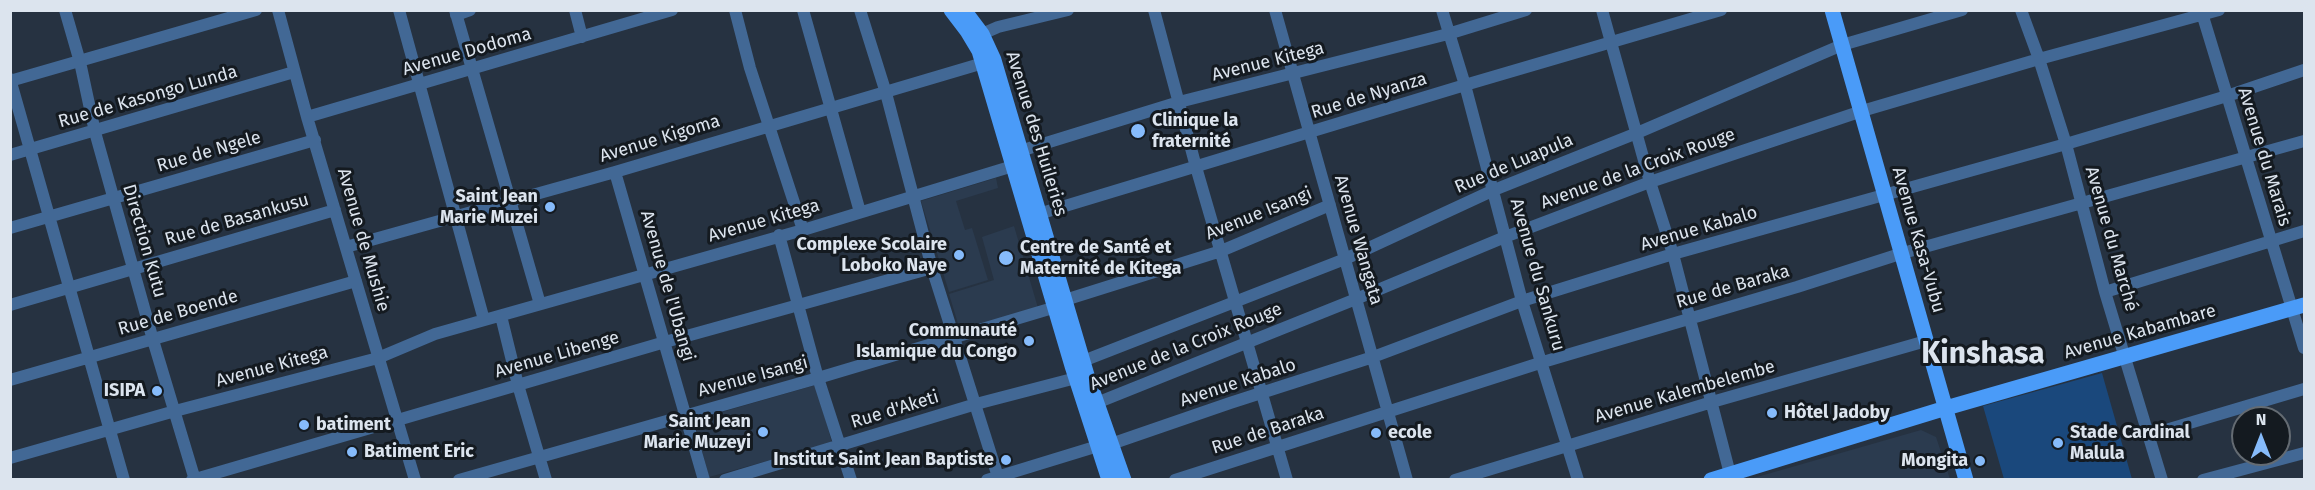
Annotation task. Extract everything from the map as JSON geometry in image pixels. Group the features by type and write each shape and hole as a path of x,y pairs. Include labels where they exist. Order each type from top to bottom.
{"main road":[{"name":"Avenue des Huileries","path":"951,10 989,62 1020,151 1034,215 1060,303 1076,378 1091,405"},
{"name":"Avenue des Huileries","path":"964,10 982,34 1013,166 1034,215"},
{"name":"Avenue Kasa-Vubu","path":"1832,10 1966,480"},
{"name":"Avenue des Huileries","path":"1060,303 1083,361 1091,405 1105,445 1124,480"},
{"name":"Avenue Kabambare","path":"1711,480 2126,355 2299,307"},
{"name":"Avenue des Huileries","path":"1105,445 1109,480"}],"street":[{"name":"Direction Kutu","path":"65,10 113,198 194,479"},
{"path":"124,480 11,81 256,10"},
{"path":"399,10 484,320"},
{"path":"470,10 455,13 540,304"},
{"path":"575,10 582,37"},
{"name":"Avenue Dodoma","path":"307,117 672,10"},
{"path":"735,10 768,126 803,230"},
{"path":"803,10 860,212"},
{"path":"861,10 886,93 932,268 976,404 995,479"},
{"path":"982,34 998,27 1068,10"},
{"path":"1154,10 1196,167 1287,480"},
{"name":"Avenue Wangata","path":"1275,10 1356,299 1390,411 1407,480"},
{"name":"Avenue du Sankuru","path":"1442,10 1465,84 1522,301 1578,480"},
{"name":"Avenue Kitega","path":"1020,151 1179,102 1448,34 1526,10"},
{"path":"1602,10 1650,182 1673,254 1730,474"},
{"name":"Rue de Nyanza","path":"1034,215 1465,84 1721,10"},
{"name":"Rue de Luapula","path":"1083,361 1345,259 1494,190 1637,134 1842,45 1962,10"},
{"name":"Avenue du Marché","path":"2021,10 2066,144 2105,292 2126,355 2162,480"},
{"name":"Avenue de la Croix Rouge","path":"1091,405 1504,237 1650,182 1862,111 2039,59 2219,10"},
{"name":"Avenue de Mushie","path":"282,12 294,72 415,480"},
{"name":"Avenue du Marais","path":"2202,13 2271,239 2299,307 2304,348"},
{"name":"Avenue Kigoma","path":"346,247 615,172 989,62"},
{"name":"Avenue Kabalo","path":"995,479 1373,357 1522,301 1673,254 2066,144 2227,96 2304,70"},
{"name":"Rue de Kasongo Lunda","path":"10,155 294,72"},
{"name":"Rue de Ngele","path":"10,228 315,140"},
{"name":"Rue de Baraka","path":"1175,480 1543,363 1903,253 2246,155 2304,141"},
{"name":"Avenue Kitega","path":"10,458 175,411 378,358 435,334 803,230 1013,166"},
{"name":"Avenue de l'Ubangi","path":"615,172 704,480"},
{"name":"Avenue Isangi","path":"459,480 954,339 1221,251 1330,205"},
{"name":"Rue de Basankusu","path":"10,305 335,210"},
{"path":"2105,292 2271,239 2304,231"},
{"path":"779,235 839,447 851,480"},
{"name":"Avenue Libenge","path":"194,479 664,342 932,268"},
{"name":"Rue de Boende","path":"10,380 356,281"},
{"path":"501,316 518,385 546,480"},
{"name":"Avenue Kalembelembe","path":"1455,480 1712,402 1926,341"},
{"name":"Rue d'Aketi","path":"725,480 976,404 1076,378"},
{"path":"2149,435 2304,389"},
{"path":"2203,480 2304,453"}],"shaded area":[{"name":"Complexe Scolaire Loboko Naye","path":"996,178 998,188 956,201 965,230 972,228 988,280 949,292 921,201"},
{"name":"Centre de Santé et Maternité de Kitega","path":"1014,226 1038,308 960,330 949,294 994,280 982,237"},
{"name":"Stade Cardinal Malula","path":"2102,373 2132,479 2004,479 1983,406"},
{"name":"Saint Jean Marie Muzeyi","path":"816,385 832,443 709,477 694,420"},
{"path":"1921,430 1936,437 1950,479 1750,479"}],"place":[{"name":"Clinique la fraternité","path":"1138,131"},
{"name":"Saint Jean Marie Muzei","path":"550,207"},
{"name":"Complexe Scolaire Loboko Naye","path":"959,255"},
{"name":"Centre de Santé et Maternité de Kitega","path":"1006,258"},
{"name":"Communauté Islamique du Congo","path":"1029,341"},
{"name":"ISIPA","path":"157,391"},
{"name":"Hôtel Jadoby","path":"1772,413"},
{"name":"batiment","path":"304,425"},
{"name":"Saint Jean Marie Muzeyi","path":"763,432"},
{"name":"ecole","path":"1376,433"},
{"name":"Stade Cardinal Malula","path":"2058,443"},
{"name":"Batiment Eric","path":"352,452"},
{"name":"Institut Saint Jean Baptiste","path":"1006,460"},
{"name":"Mongita","path":"1980,461"}],"district":[{"name":"Kinshasa","path":"1983,355"}]}
